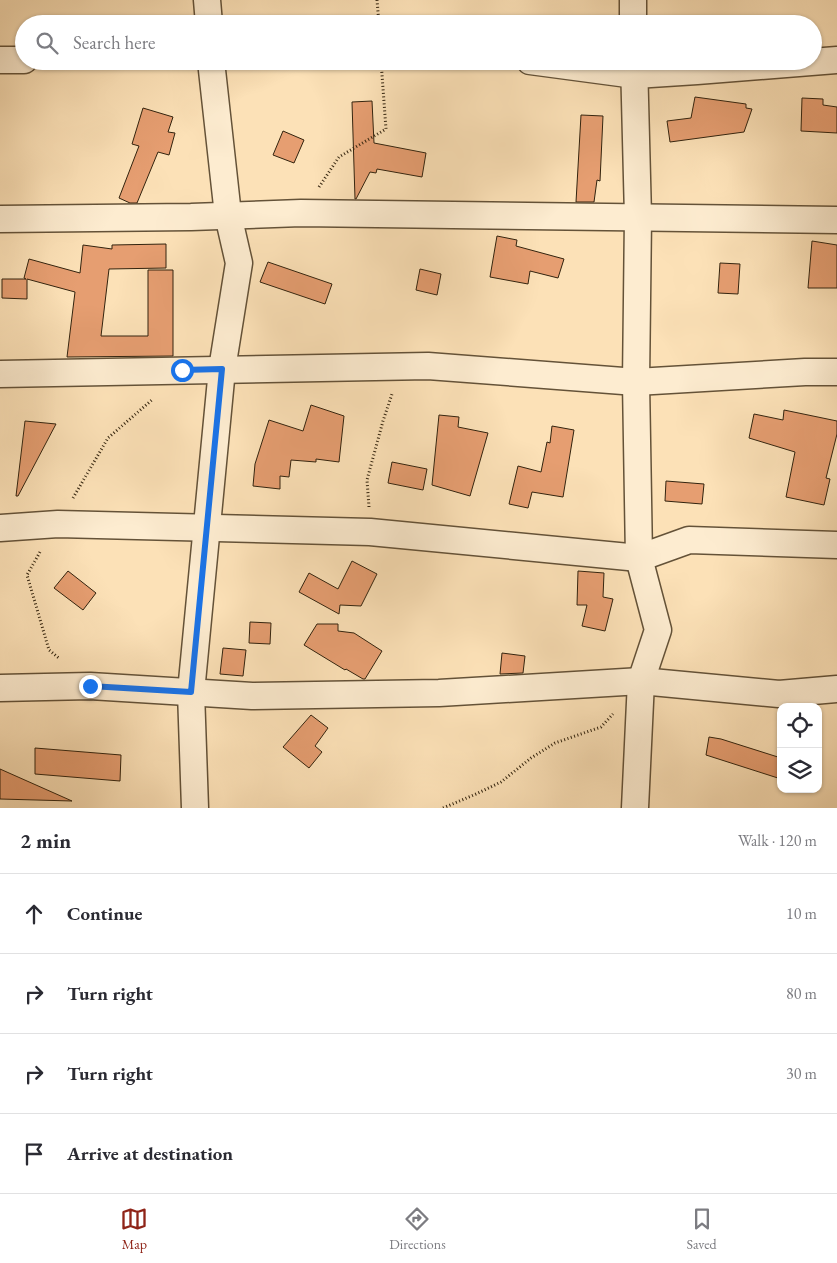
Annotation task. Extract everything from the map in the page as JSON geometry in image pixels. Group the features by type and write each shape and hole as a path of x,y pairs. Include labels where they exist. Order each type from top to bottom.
{"street":[{"path":"207,0 208,15"},
{"path":"633,0 633,15"},
{"path":"0,60 15,60"},
{"path":"822,61 837,60"},
{"path":"195,808 191,692 222,369 239,263 228,215 211,70"},
{"path":"634,70 638,217 636,382 639,558 658,630 641,681 635,808"},
{"path":"676,70 710,70"},
{"path":"0,219 301,213 837,220"},
{"path":"0,374 428,366 636,382 837,372"},
{"path":"0,528 58,524 370,532 639,558 689,540 837,546"},
{"path":"0,688 90,686 252,696 439,693 641,681 779,694 837,689"}],"path":[{"path":"377,0 378,15"},
{"path":"370,532 367,480 392,394 428,366"},
{"path":"443,808 501,782 531,758 555,743 601,728 641,681"}],"building":[{"path":"695,97 746,104 746,108 752,109 744,132 670,142 667,121 691,118"},
{"path":"802,98 823,99 823,105 837,107 837,133 801,131"},
{"path":"372,101 374,143 426,153 422,177 377,169 376,173 370,172 355,199 352,102"},
{"path":"143,108 173,117 168,132 175,133 169,155 158,152 137,203 130,203 119,198 139,146 132,144"},
{"path":"581,115 603,116 600,181 597,180 594,202 576,202"},
{"path":"283,131 304,140 294,163 273,155"},
{"path":"497,236 517,240 516,246 564,259 558,278 530,271 528,284 490,277"},
{"path":"812,241 837,245 837,288 808,288"},
{"path":"166,244 166,268 109,269 101,336 148,336 148,270 173,270 173,356 67,357 75,292 27,279 27,299 2,298 2,279 26,279 24,278 29,259 80,273 83,245 112,249 112,245"},
{"path":"268,262 332,284 325,304 260,282"},
{"path":"720,263 740,264 738,294 718,293"},
{"path":"420,269 441,274 437,295 416,290"},
{"path":"311,405 344,416 339,462 316,459 316,462 291,460 289,477 280,476 280,489 253,486 255,464 269,420 303,431"},
{"path":"784,410 837,421 837,434 826,478 830,479 824,505 786,497 795,452 749,438 754,414 783,420"},
{"path":"439,415 459,417 458,427 488,433 470,496 432,485"},
{"path":"25,421 56,424 18,496 16,496"},
{"path":"552,426 574,430 563,497 532,492 528,508 509,504 518,466 541,472 547,442 550,443"},
{"path":"392,462 427,469 423,490 388,483"},
{"path":"666,481 704,484 702,504 665,501"},
{"path":"352,561 377,574 361,606 340,605 339,614 299,592 309,573 338,589"},
{"path":"68,571 96,593 83,610 54,588"},
{"path":"578,571 604,573 603,597 613,599 605,631 582,626 587,605 577,605"},
{"path":"250,622 271,623 270,644 249,643"},
{"path":"317,624 338,624 338,631 354,633 382,651 365,679 345,670 304,645"},
{"path":"223,648 246,650 243,676 220,674"},
{"path":"502,653 525,656 523,673 500,674"},
{"path":"311,715 328,728 315,746 322,752 309,768 283,747"},
{"path":"709,737 777,757 777,778 706,755"},
{"path":"35,748 121,755 120,781 35,774"},
{"path":"0,769 72,801 0,799"}],"route":[{"path":"90,686 191,692 222,369 182,370"}]}
